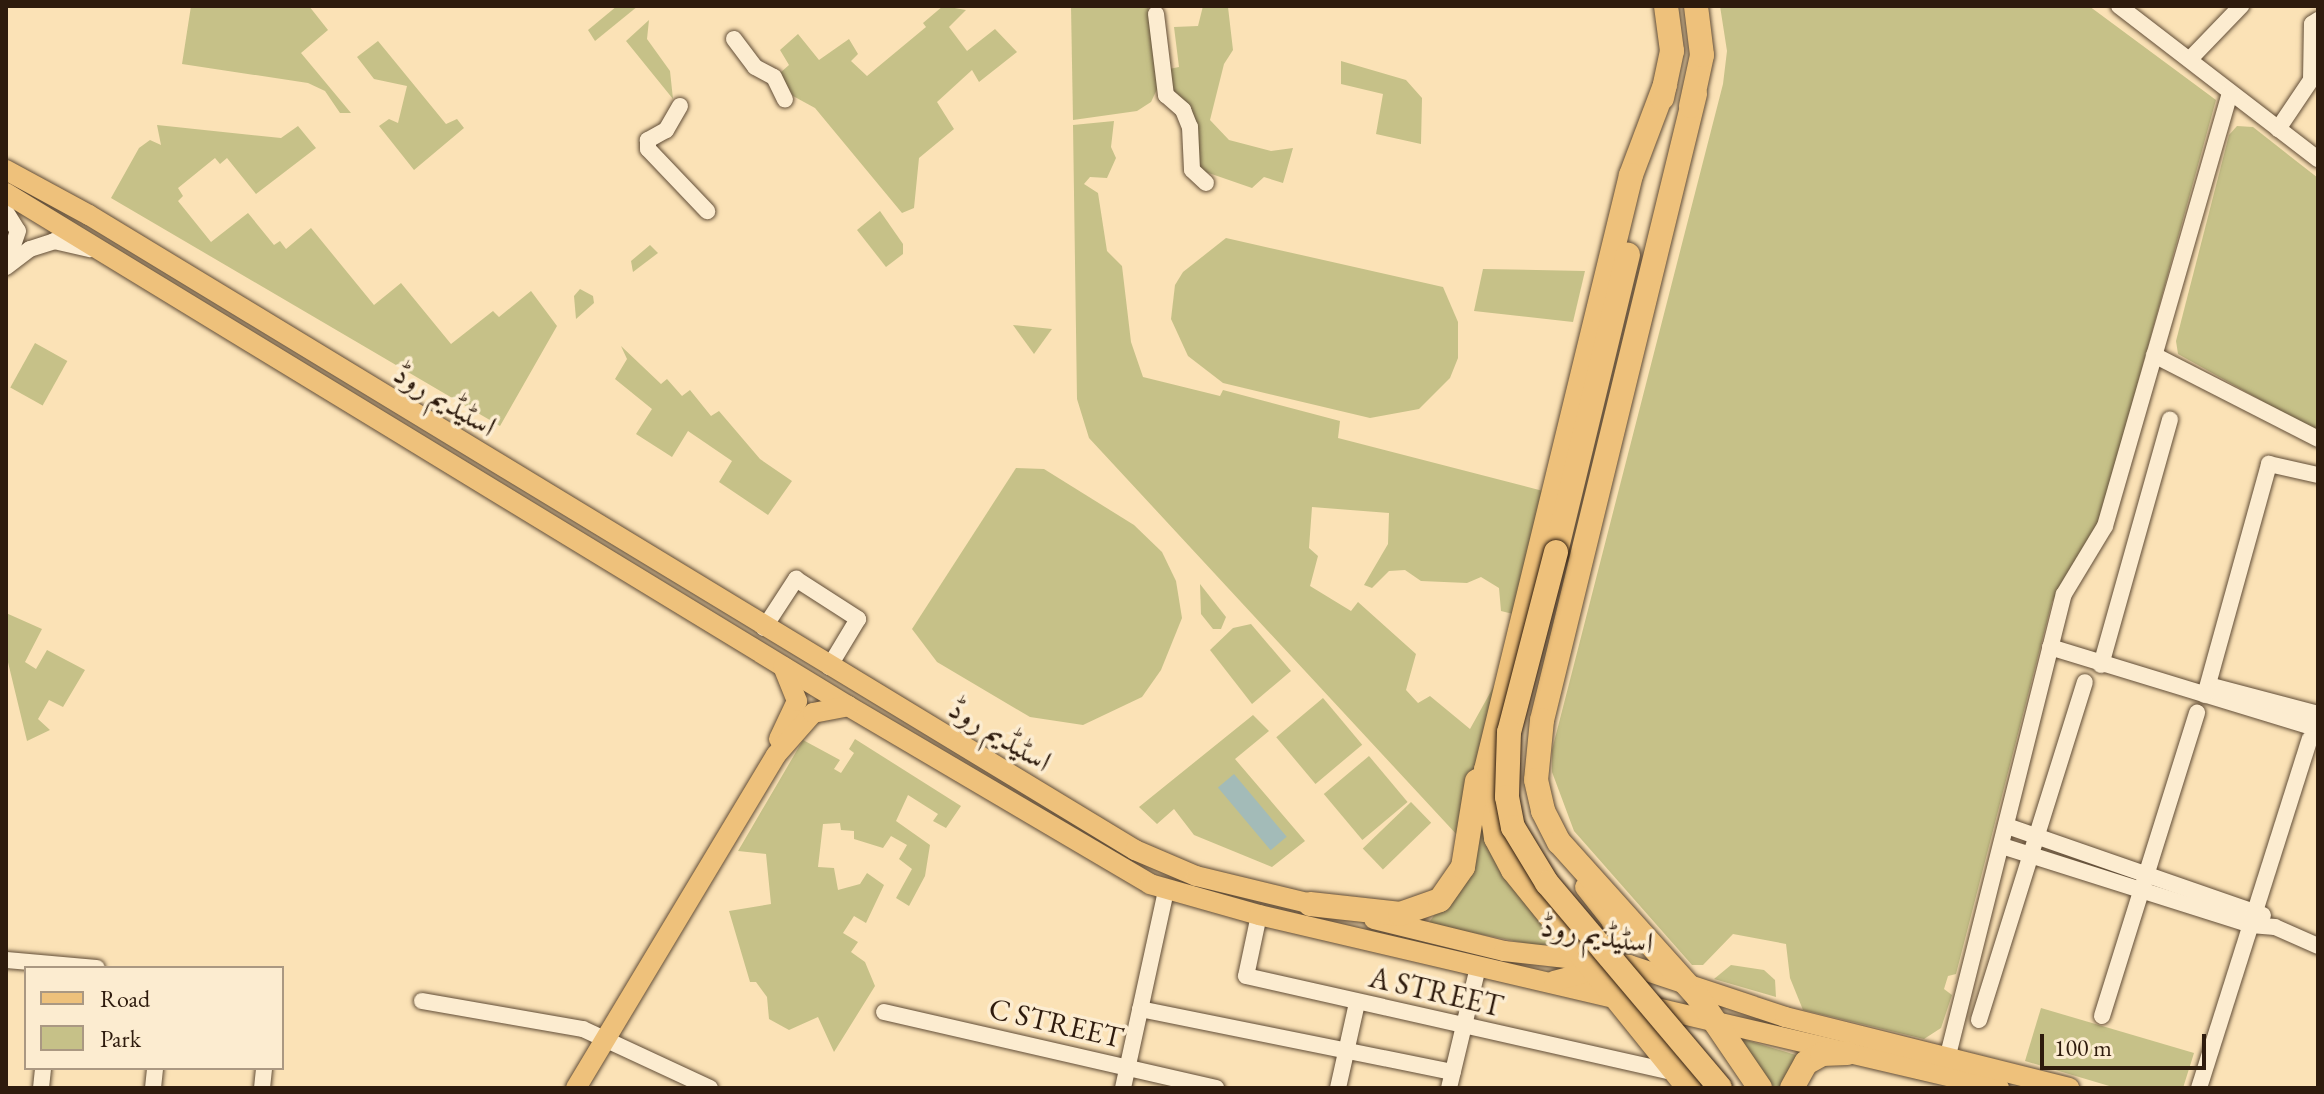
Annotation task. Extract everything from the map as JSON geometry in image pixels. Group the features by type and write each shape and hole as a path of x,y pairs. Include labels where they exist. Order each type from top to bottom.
{"highway":[{"path":"1666,6 1672,51 1523,736 1521,798 1528,823 1557,874 1738,1088"},
{"path":"1696,6 1702,55 1695,94 1535,749 1543,811 1559,842 1683,981 1760,1088"},
{"path":"1310,904 1400,914 1440,900 1463,867 1478,778 1490,743 1631,175 1665,85"},
{"path":"1695,94 1509,732 1506,786 1513,827 1547,883 1720,1088"},
{"path":"1490,743 1488,805 1496,838 1513,870 1594,965 1613,995 1684,1081"},
{"path":"1792,1088 1806,1063 1822,1054 1847,1053"}],"main road":[{"name":"اسٹیڈیم روڈ","path":"6,170 89,215 288,352 782,665 1166,891 1478,967 1704,1014 1847,1053 1999,1088"},
{"name":"اسٹیڈیم روڈ","path":"6,193 288,352 764,628 1159,862 1310,904 1504,951 1683,981 1740,1005 2069,1088"},
{"path":"776,755 779,734 797,701 782,665"},
{"path":"576,1088 776,755 813,713 848,706"},
{"path":"1546,982 1594,965 1617,936 1611,920 1572,873 1559,842"},
{"path":"1684,1081 1676,1045 1704,1014 1740,1005"}],"street":[{"path":"2119,6 2318,159"},
{"path":"2190,59 2241,6"},
{"path":"1156,14 1166,95 1183,110 1190,127 1192,170 1206,183"},
{"path":"2278,129 2311,80 2312,24 2318,20"},
{"path":"734,39 751,62 774,77 785,100"},
{"path":"1948,1055 2064,594 2105,526 2230,93"},
{"path":"680,106 666,130 648,140 648,149 707,211"},
{"path":"6,212 18,231 6,266"},
{"path":"6,266 30,249 54,241 111,254"},
{"path":"2154,355 2318,439"},
{"path":"2097,659 2170,420"},
{"path":"2207,690 2269,464 2318,475"},
{"path":"764,628 796,579 858,619 829,667"},
{"path":"2050,647 2207,690 2318,714"},
{"path":"1979,1020 2040,836 2085,682"},
{"path":"2199,1088 2314,734 2207,690"},
{"path":"2102,1016 2197,713"},
{"path":"2007,826 2257,909 2275,927"},
{"path":"2002,846 2251,925 2275,927 2318,946"},
{"path":"1123,1088 1166,891"},
{"name":"A STREET","path":"1259,915 1246,976 1684,1081"},
{"path":"6,960 51,965"},
{"path":"1140,1009 1346,1053 1451,1080 1478,967"},
{"path":"422,1001 583,1029 710,1088"},
{"path":"1338,1088 1357,1003"},
{"name":"C STREET","path":"884,1012 1216,1088"}],"green space":[{"path":"191,6 309,6 328,30 301,53 351,113 340,113 325,91 308,83 182,64"},
{"path":"617,6 638,6 595,41 588,30"},
{"path":"943,6 966,10 949,27 967,51 995,29 1017,52 979,82 972,70 937,102 954,129 919,158 914,208 902,213 815,108 793,96 780,73 789,65 780,50 798,34 819,60 849,39 858,54 851,61 867,76 926,27 923,23"},
{"path":"1071,6 1148,6 1160,83 1151,102 1137,111 1073,120"},
{"path":"1203,6 1228,7 1233,50 1224,64 1210,120 1229,140 1271,151 1293,148 1283,183 1264,177 1252,188 1200,170 1170,93 1169,69 1179,67 1174,27 1198,26"},
{"path":"1720,6 2089,6 2216,100 2100,520 2052,602 1956,974 1948,976 1944,989 1952,995 1941,1028 1924,1039 1803,1010 1790,978 1786,944 1733,934 1703,965 1692,965 1574,831 1552,772 1552,750 1723,84 1727,51"},
{"path":"649,20 647,39 670,71 673,99 626,41"},
{"path":"378,41 446,124 457,119 464,128 414,170 379,126 389,119 398,123 407,86 374,79 357,57"},
{"path":"1341,61 1406,80 1422,98 1421,144 1376,134 1383,94 1341,84"},
{"path":"1114,121 1111,147 1116,158 1107,178 1090,177 1084,184 1098,193 1107,251 1122,266 1131,342 1143,377 1220,396 1223,390 1340,421 1338,438 1543,491 1513,614 1501,611 1499,588 1481,577 1467,583 1421,581 1405,570 1389,571 1372,588 1364,585 1388,544 1389,513 1312,507 1309,548 1318,556 1310,586 1351,611 1358,602 1416,654 1406,690 1418,703 1430,696 1470,729 1495,684 1458,836 1089,438 1077,399 1073,125"},
{"path":"157,125 281,138 298,126 316,148 256,194 227,158 220,164 215,158 178,188 183,196 178,201 211,242 248,213 274,245 280,241 286,249 311,228 374,305 401,283 451,344 493,311 499,317 531,291 557,326 500,426 111,198 139,148 150,140 161,145"},
{"path":"2237,126 2253,127 2318,178 2318,432 2178,354 2176,341 2229,135"},
{"path":"880,211 903,244 903,254 886,267 857,230"},
{"path":"1226,238 1443,287 1458,322 1458,358 1450,378 1419,409 1370,418 1223,383 1188,356 1171,319 1175,285 1183,272"},
{"path":"650,245 658,253 633,272 631,261"},
{"path":"1483,269 1585,271 1573,322 1474,311"},
{"path":"580,289 593,296 594,303 576,319 574,296"},
{"path":"1013,325 1052,329 1034,354"},
{"path":"35,343 67,361 43,406 10,388"},
{"path":"621,346 661,384 667,379 682,396 690,390 711,416 719,411 760,459 792,481 768,515 719,482 732,461 688,431 672,457 636,434 652,409 615,379 627,359"},
{"path":"1016,468 1044,469 1134,525 1162,552 1176,581 1182,618 1161,670 1142,697 1083,725 1030,717 937,662 912,629"},
{"path":"1200,584 1226,617 1221,629 1213,629 1201,614"},
{"path":"6,613 42,629 25,662 36,669 47,650 85,670 63,707 49,700 38,719 50,730 27,741 6,654"},
{"path":"1251,624 1291,671 1252,704 1210,650 1233,628"},
{"path":"1323,698 1362,745 1315,784 1276,737"},
{"path":"1253,715 1269,731 1235,759 1305,841 1272,867 1194,835 1174,809 1157,824 1139,807"},
{"path":"855,739 961,806 946,828 933,821 938,814 908,795 896,821 930,845 925,876 909,906 896,898 912,869 899,859 907,845 891,836 883,848 854,839 854,831 841,830 840,823 823,824 818,867 834,868 838,890 860,884 867,873 884,885 866,923 854,916 843,933 858,942 851,952 865,962 875,986 834,1052 818,1017 789,1030 769,1019 767,997 756,982 750,982 729,911 771,904 766,854 738,851 803,740 840,760 834,769 841,773 854,753 849,749"},
{"path":"1369,756 1408,802 1362,840 1324,794"},
{"path":"1411,802 1431,823 1383,869 1363,849"},
{"path":"1483,823 1508,883 1560,937 1559,941 1540,946 1428,924 1474,858"},
{"path":"1731,965 1764,970 1775,980 1776,997 1714,979"},
{"path":"2041,1008 2194,1053 2183,1088 2116,1088 2025,1061"},
{"path":"1730,1035 1796,1055 1799,1058 1784,1088 1775,1088"}],"water":[{"path":"1234,774 1287,837 1271,850 1218,787"}]}
